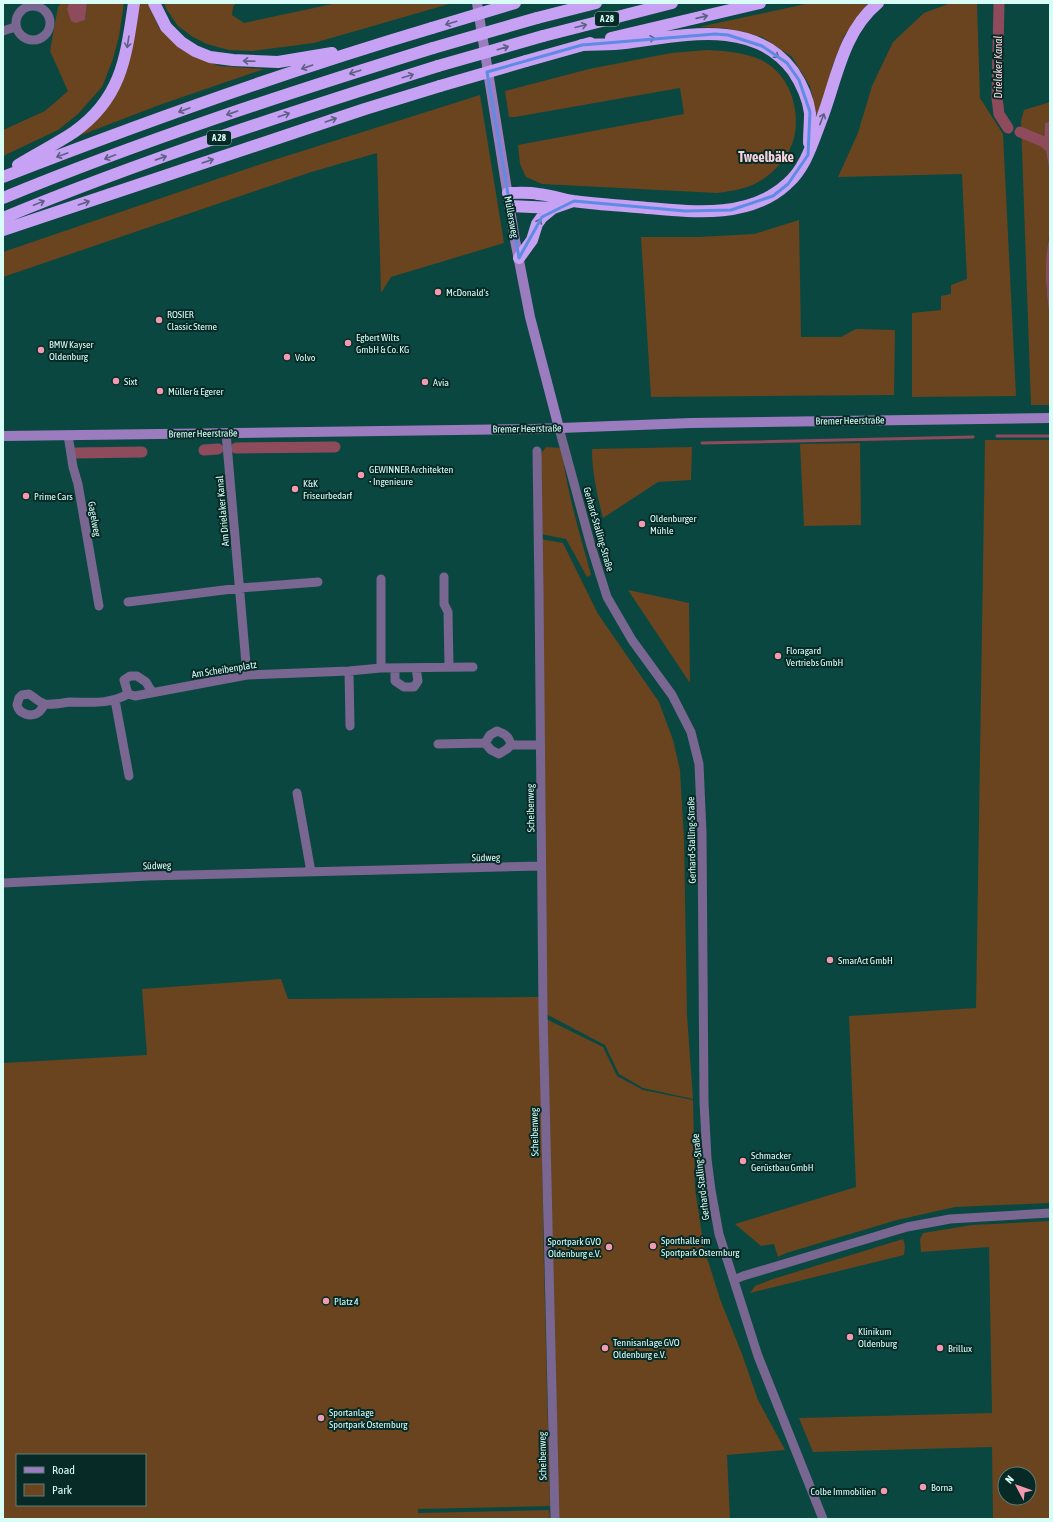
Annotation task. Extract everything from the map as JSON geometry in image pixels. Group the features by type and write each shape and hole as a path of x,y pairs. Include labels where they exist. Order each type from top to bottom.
{"highway":[{"path":"3,176 73,132 98,112 107,100 118,80 126,54 134,3"},
{"path":"154,3 166,27 180,42 195,51 210,57 233,60 278,62 307,56 357,51"},
{"path":"3,176 206,101 357,51 515,3"},
{"name":"A 28","path":"3,198 150,141 258,104 433,48 596,3"},
{"name":"A 28","path":"3,218 48,199 250,127 438,66 543,36 672,3"},
{"path":"3,230 365,109 440,86 582,45 760,3"},
{"path":"508,193 538,194 574,201 685,211 731,210 758,203 773,196 788,184 798,172 808,155 828,102 842,56 853,32 878,3"},
{"path":"582,45 623,43 679,35 698,34 728,35 762,46 774,53 787,64 799,80 805,94 810,112 808,155"},
{"path":"519,258 532,240 537,224 542,217 553,208 574,201"},
{"path":"510,206 553,208"}],"main road":[{"name":"Müllersweg","path":"476,3 530,317 559,428"},
{"name":"Bremer Heerstraße","path":"3,436 559,428 691,423 1050,418"}],"street":[{"path":"3,31 16,27"},
{"name":"Gerhard-Stalling-Straße","path":"559,428 591,546 607,597 632,640 672,695 691,732 699,764 702,832 704,1102 707,1159 719,1234 758,1356 823,1519"},
{"name":"Am Drielaker Kanal","path":"226,433 247,675"},
{"name":"Gagelweg","path":"68,435 99,606"},
{"name":"Scheibenweg","path":"536,451 541,866 554,1519"},
{"path":"444,577 444,604 448,612 449,667"},
{"path":"381,579 381,668"},
{"path":"128,602 240,588 318,582"},
{"name":"Am Scheibenplatz","path":"46,704 71,702 102,703 115,700 128,694 135,696 247,675 349,671 381,668 473,667"},
{"path":"395,669 395,681 404,688 414,687 418,681 416,668"},
{"path":"349,671 350,726"},
{"path":"128,694 124,680 130,676 137,676 146,682 152,692"},
{"path":"115,700 129,776"},
{"path":"485,743 490,735 497,731 505,734 509,739 510,745"},
{"path":"485,743 491,750 499,754 510,745 540,745"},
{"path":"438,744 485,743"},
{"path":"297,794 311,872"},
{"name":"Südweg","path":"3,883 148,876 541,866"},
{"path":"734,1280 907,1227 950,1219 1050,1213"}],"highlighted area":[{"path":"715,34 728,35 762,46 787,63 799,80 810,112 808,155 788,184 773,196 731,210 685,211 574,201 542,217 519,258 487,72 582,45"}],"green space":[{"path":"61,3 69,3 67,9 85,20 87,3 124,3 119,36 113,59 102,87 78,114 58,130 3,156 3,130 45,111 68,91 50,51 58,7"},
{"path":"139,3 148,3 159,28 181,49 219,66 264,69 162,104 76,137 98,117"},
{"path":"164,3 236,3 233,7 232,15 244,23 337,3 449,4 314,43 253,51 229,50 207,44 193,37 178,26"},
{"path":"810,3 868,3 844,36 832,67 818,122 810,86 792,57 762,37 724,28 699,27"},
{"path":"951,3 977,3 980,98 1003,134 1016,396 912,397 912,313 941,310 941,296 951,294 951,285 967,279 962,174 838,177 858,133 872,86 893,42 924,13"},
{"path":"707,50 727,51 761,60 771,66 779,74 791,93 796,115 796,127 790,150 775,169 761,181 736,190 717,193 542,184 526,177 520,164 518,145 684,114 680,88 515,117 509,117 505,91 589,69 671,53"},
{"path":"480,95 504,243 391,277 381,293 377,153 308,173 3,277 3,252 261,164"},
{"path":"1050,102 1050,121 1045,123 1044,142 1050,173 1050,233 1048,241 1046,289 1050,316 1050,405 1031,405 1021,121 1024,110"},
{"path":"799,220 801,337 841,337 856,329 895,330 894,395 651,397 641,237 699,237 754,234"},
{"path":"985,440 1050,440 1050,1203 955,1207 897,1220 786,1253 778,1257 774,1244 761,1246 735,1224 856,1187 849,1016 976,1008"},
{"path":"860,443 861,525 804,526 800,444"},
{"path":"546,447 562,448 570,496 591,575 587,577 566,539 541,534 540,455"},
{"path":"692,447 691,480 658,482 603,518 595,484 592,449"},
{"path":"541,539 563,543 598,614 659,702 673,740 680,770 684,839 687,1015 693,1099 643,1088 619,1074 605,1045 546,1014"},
{"path":"628,590 689,603 690,683"},
{"path":"281,979 288,999 540,997 543,1227 550,1506 418,1509 418,1513 549,1510 550,1519 3,1519 3,1063 147,1055 142,989"},
{"path":"546,1019 603,1047 617,1076 643,1090 693,1100 695,1189 704,1248 720,1299 742,1354 758,1400 785,1450 727,1455 730,1519 558,1519"},
{"path":"1050,1221 1050,1519 993,1519 992,1447 813,1452 799,1418 992,1413 989,1247 921,1252 920,1239 923,1233 972,1225"},
{"path":"903,1239 905,1246 904,1255 750,1293 755,1286 773,1279"}],"shaded area":[{"path":"69,3 87,3 85,20 76,23 71,21 67,9"},
{"path":"1050,121 1050,173 1044,142 1045,123"},
{"path":"1050,233 1050,316 1046,275"}],"waterway":[{"name":"Drielaker Kanal","path":"999,3 997,98 999,114 1008,128"},
{"name":"Drielaker Kanal","path":"1020,132 1044,142 1050,147"},
{"path":"997,436 1050,436"},
{"path":"702,443 973,437"},
{"path":"236,448 335,447"},
{"path":"204,450 218,449"},
{"path":"75,453 142,452"}],"place":[{"name":"McDonald's","path":"438,292"},
{"name":"ROSIER Classic Sterne","path":"159,320"},
{"name":"Egbert Wilts GmbH & Co. KG","path":"348,343"},
{"name":"BMW Kayser Oldenburg","path":"41,350"},
{"name":"Volvo","path":"287,357"},
{"name":"Sixt","path":"116,381"},
{"name":"Avia","path":"425,382"},
{"name":"Müller & Egerer","path":"160,391"},
{"name":"GEWINNER Architekten • Ingenieure","path":"361,475"},
{"name":"K&K Friseurbedarf","path":"295,489"},
{"name":"Prime Cars","path":"26,496"},
{"name":"Oldenburger Mühle","path":"642,524"},
{"name":"Floragard Vertriebs GmbH","path":"778,656"},
{"name":"SmarAct GmbH","path":"830,960"},
{"name":"Schmacker Gerüstbau GmbH","path":"743,1161"},
{"name":"Sporthalle im Sportpark Osternburg","path":"653,1246"},
{"name":"Sportpark GVO Oldenburg e.V.","path":"609,1247"},
{"name":"Platz 4","path":"326,1301"},
{"name":"Klinikum Oldenburg","path":"850,1337"},
{"name":"Tennisanlage GVO Oldenburg e.V.","path":"605,1348"},
{"name":"Brillux","path":"940,1348"},
{"name":"Sportanlage Sportpark Osternburg","path":"321,1418"},
{"name":"Borna","path":"923,1487"},
{"name":"Colbe Immobilien","path":"884,1491"}],"district":[{"name":"Tweelbäke","path":"766,157"}]}
